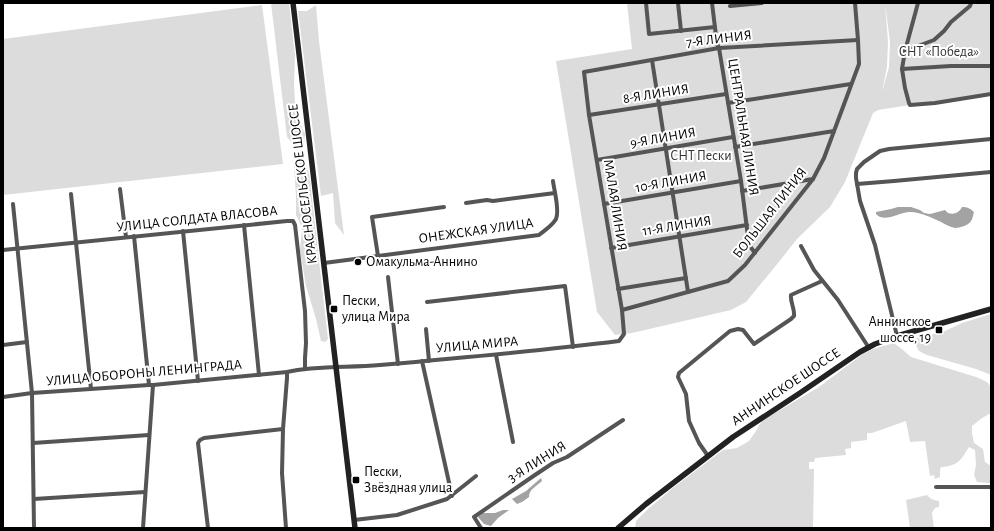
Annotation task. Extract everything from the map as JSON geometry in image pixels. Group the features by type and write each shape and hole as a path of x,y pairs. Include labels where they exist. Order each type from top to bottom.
{"main road":[{"name":"КРАСНОСЕЛЬСКОЕ ШОССЕ","path":"293,3 355,528"},
{"name":"АННИНСКОЕ ШОССЕ","path":"618,528 646,504 733,437 860,352 875,344 897,336 991,309"}],"street":[{"path":"646,3 650,34 715,27"},
{"path":"678,3 681,31"},
{"name":"ЦЕНТРАЛЬНАЯ ЛИНИЯ","path":"712,3 717,44 719,48 741,181 749,245 755,253"},
{"path":"730,6 762,3"},
{"name":"БОЛЬШАЯ ЛИНИЯ","path":"622,310 728,281 755,253 813,179 824,158 859,64 855,3"},
{"path":"918,3 905,51 902,69 910,105 935,103 991,94"},
{"path":"905,51 934,40 951,22 970,6 971,3"},
{"name":"7-Я ЛИНИЯ","path":"584,72 719,48 858,40"},
{"path":"652,60 688,292"},
{"path":"902,69 951,66 991,66"},
{"name":"МАЛАЯ ЛИНИЯ","path":"584,72 622,310 624,334 619,341"},
{"path":"728,103 851,84"},
{"name":"8-Я ЛИНИЯ","path":"590,115 726,94"},
{"path":"735,147 834,131"},
{"name":"9-Я ЛИНИЯ","path":"597,160 733,137"},
{"path":"897,336 875,245 860,201 856,173 864,162 880,150 991,139"},
{"path":"857,184 894,182 991,172"},
{"path":"742,190 813,179"},
{"name":"ОНЕЖСКАЯ УЛИЦА","path":"324,262 539,234 548,229 556,219 557,211 553,181"},
{"name":"10-Я ЛИНИЯ","path":"604,204 741,181"},
{"path":"120,189 126,237"},
{"path":"466,203 555,193"},
{"path":"71,194 91,389"},
{"path":"13,204 32,393 34,528"},
{"path":"378,256 372,217 444,207"},
{"name":"УЛИЦА СОЛДАТА ВЛАСОВА","path":"3,250 293,221 295,225 305,311 306,369"},
{"path":"244,225 259,375"},
{"name":"11-Я ЛИНИЯ","path":"611,248 747,225"},
{"path":"183,231 198,381"},
{"path":"134,236 151,385 143,528"},
{"path":"801,246 814,270 838,300 868,348"},
{"path":"388,278 398,364"},
{"path":"618,289 686,278"},
{"path":"708,456 699,443 689,421 686,394 678,377 679,373 730,331 738,328 743,330 754,344 794,316 790,299 791,295 822,281"},
{"path":"427,302 565,286 573,347"},
{"path":"426,329 429,361"},
{"name":"УЛИЦА МИРА","path":"306,369 336,365 377,366 422,362 619,341"},
{"path":"3,345 27,342"},
{"path":"496,355 513,442"},
{"path":"422,362 452,496"},
{"name":"УЛИЦА ОБОРОНЫ ЛЕНИНГРАДА","path":"3,397 32,393 198,381 306,369"},
{"path":"286,528 282,473 287,372"},
{"name":"3-Я ЛИНИЯ","path":"481,528 474,517 553,463 567,457 623,420"},
{"path":"208,528 198,443 200,440 204,438 233,434 283,429"},
{"path":"33,443 149,436"},
{"path":"354,520 397,515 447,499 476,476"},
{"path":"936,487 991,487"},
{"path":"34,499 145,492"}],"green space":[{"path":"271,3 289,3 295,55 295,102 299,121 305,134 304,142 297,149 287,137"},
{"name":"СНТ Пески","path":"627,3 885,3 991,3 991,94 878,110 873,113 845,182 830,207 797,239 746,302 731,310 632,333 615,335 597,312 556,61 632,49","holes":["885,3 890,42 889,67 882,92 887,67 888,42"]},
{"path":"262,5 283,164 3,195 3,39"},
{"path":"316,5 319,41 344,235 335,223 333,193 321,196 298,11 307,11"},
{"path":"298,163 305,163 309,173 328,339 325,342 321,341 306,286 300,250 302,227 296,215 294,166"},
{"path":"991,314 991,375 976,369 927,355 919,351 916,345 915,339 922,336 943,332 962,323"},
{"path":"894,343 911,357 976,377 987,382 991,387 991,413 972,426 972,433 974,443 983,449 985,462 991,466 991,483 977,482 974,475 976,465 975,450 969,447 958,462 941,467 940,477 935,479 934,475 930,476 925,441 910,442 906,421 872,433 867,433 867,440 851,442 851,448 845,449 846,455 815,458 814,462 809,462 809,469 814,469 813,528 635,528 636,521 674,487 723,450 737,448 749,441 759,425 765,419 819,387 863,354 873,349"},
{"path":"927,495 932,499 939,501 939,507 935,508 932,513 934,528 910,528 906,500"}],"shaded area":[{"path":"898,207 911,207 930,214 945,210 950,214 954,214 962,207 968,208 974,212 972,219 968,224 955,228 914,212 907,212 884,218 876,214 876,212"},
{"path":"541,478 542,481 532,490 529,497 517,504 512,499 526,491"},
{"path":"503,510 509,510 498,518 491,526 484,524 478,517 483,513 495,513"}],"place":[{"name":"Омакульма-Аннино","path":"358,262"},
{"name":"Пески, улица Мира","path":"334,309"},
{"name":"Аннинское шоссе, 19","path":"939,330"},
{"name":"Пески, Звёздная улица","path":"356,480"}],"park label":[{"name":"СНТ «Победа»","path":"939,52"}]}
